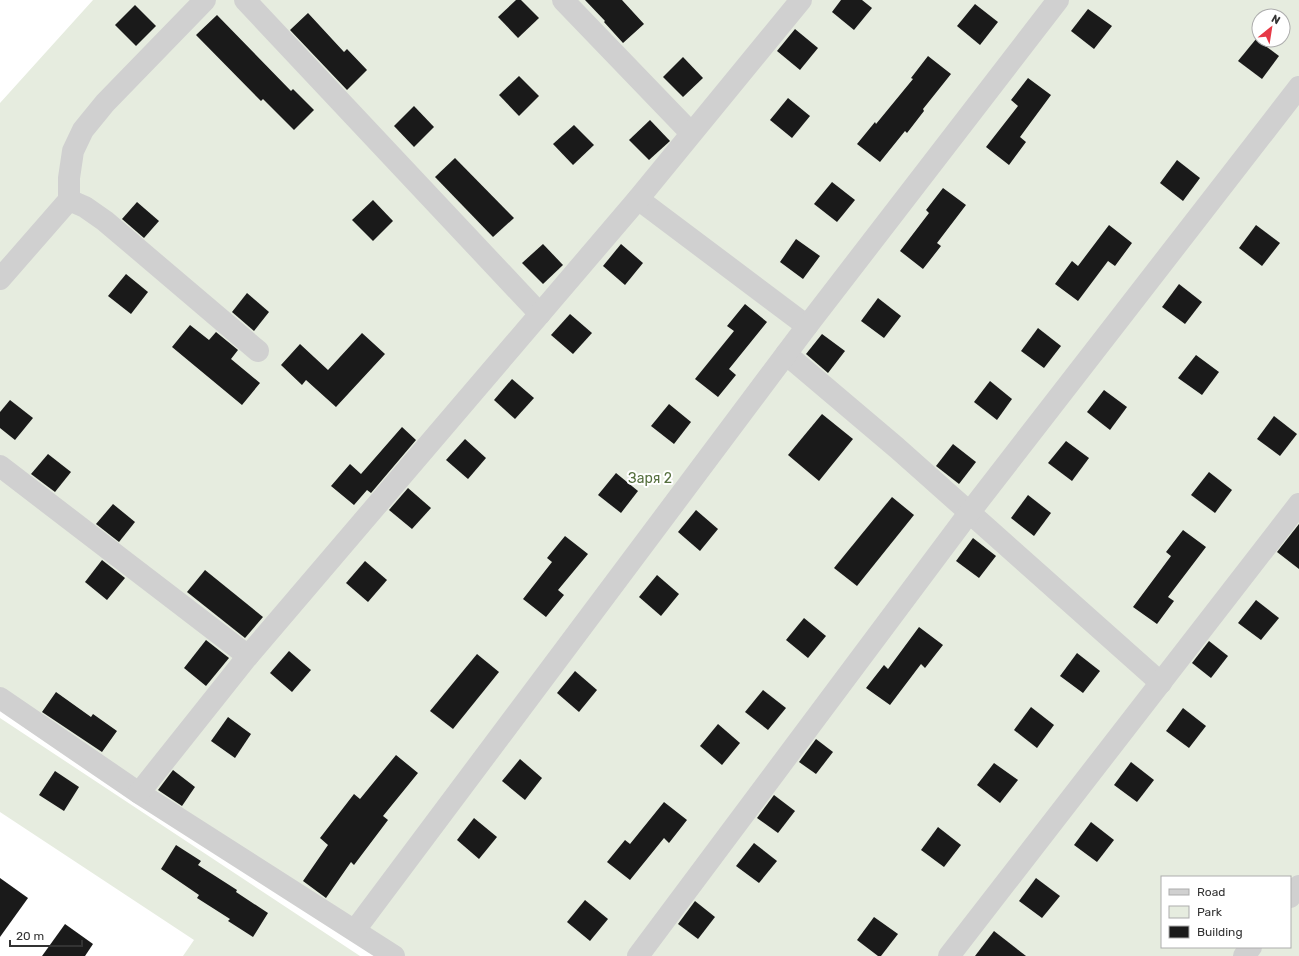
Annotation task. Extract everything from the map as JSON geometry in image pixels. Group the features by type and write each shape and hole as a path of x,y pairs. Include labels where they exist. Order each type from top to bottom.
{"lane":[{"path":"0,279 11,269 69,200 73,151 83,130 105,103 205,0"},
{"path":"245,0 540,314"},
{"path":"563,0 691,133"},
{"path":"139,794 248,656 638,199 801,0"},
{"path":"355,930 807,326 1058,0"},
{"path":"638,956 969,513 1299,87"},
{"path":"638,199 807,326"},
{"path":"69,200 85,206 105,221 258,351"},
{"path":"786,354 896,448 1161,683"},
{"path":"0,466 248,656"},
{"path":"949,956 1299,504"},
{"path":"0,698 139,794 394,956"},
{"path":"1291,897 1299,886"},
{"path":"1244,956 1250,948"}],"green space":[{"name":"Заря 2","path":"93,0 1299,0 1299,956 405,956 0,690 0,103"},
{"path":"0,718 360,956 183,956 194,940 0,812"}],"building":[{"path":"516,0 521,0 539,18 518,38 498,17"},
{"path":"585,0 622,0 644,24 623,43"},
{"path":"841,0 862,0 872,8 854,30 832,12"},
{"path":"975,4 998,22 980,45 957,26"},
{"path":"135,5 156,26 136,46 115,25"},
{"path":"1088,9 1112,26 1094,49 1071,31"},
{"path":"308,13 344,52 347,49 367,70 347,90 290,30"},
{"path":"217,15 291,91 293,89 314,110 294,130 263,99 261,101 196,35"},
{"path":"795,29 818,48 800,70 777,51"},
{"path":"1251,45 1251,48 1268,48 1279,56 1262,79 1238,61"},
{"path":"928,56 951,74 923,109 924,111 907,133 905,131 880,162 857,144 875,122 876,124 913,79 911,78"},
{"path":"683,57 703,78 683,97 663,77"},
{"path":"519,76 539,96 519,116 499,95"},
{"path":"1028,78 1051,95 1020,137 1026,142 1009,165 986,147 1018,106 1011,100"},
{"path":"788,98 810,116 792,138 770,120"},
{"path":"414,106 434,127 414,147 394,126"},
{"path":"650,120 670,141 649,160 629,140"},
{"path":"574,125 594,145 573,165 553,144"},
{"path":"455,158 514,218 493,237 435,177"},
{"path":"1177,160 1200,178 1183,201 1160,183"},
{"path":"832,182 855,200 837,222 814,204"},
{"path":"943,188 966,205 937,243 941,246 923,269 900,251 929,213 926,210"},
{"path":"373,200 393,221 373,241 352,220"},
{"path":"137,202 159,221 144,238 122,219"},
{"path":"1109,225 1132,243 1115,266 1108,261 1078,301 1055,284 1072,261 1078,266"},
{"path":"1256,225 1280,243 1262,266 1239,248"},
{"path":"796,239 820,256 803,279 780,262"},
{"path":"543,244 563,265 543,284 522,263"},
{"path":"621,244 643,263 625,285 603,266"},
{"path":"126,274 148,292 131,314 108,296"},
{"path":"1179,284 1202,302 1185,324 1162,307"},
{"path":"247,293 269,312 254,331 232,312"},
{"path":"878,298 901,316 884,338 861,321"},
{"path":"745,304 767,322 729,369 736,375 718,397 695,379 734,331 727,326"},
{"path":"570,314 592,333 573,354 551,335"},
{"path":"190,325 209,340 216,332 238,350 231,359 260,383 242,405 172,347"},
{"path":"1038,328 1061,346 1044,368 1021,351"},
{"path":"362,333 385,354 336,407 306,380 302,385 281,365 300,344 328,370"},
{"path":"822,334 845,351 828,373 806,354"},
{"path":"1196,355 1219,372 1202,395 1178,378"},
{"path":"512,379 534,398 515,419 494,400"},
{"path":"990,381 1012,399 997,420 974,402"},
{"path":"1104,390 1127,407 1110,430 1087,412"},
{"path":"10,400 33,418 15,440 0,428 0,412"},
{"path":"669,404 691,422 674,444 651,426"},
{"path":"822,414 853,439 819,481 788,455"},
{"path":"1274,416 1297,434 1280,456 1257,439"},
{"path":"402,427 416,440 371,493 367,490 354,505 331,486 350,464 361,474"},
{"path":"465,439 486,458 468,479 446,460"},
{"path":"1066,441 1089,458 1072,481 1048,463"},
{"path":"953,444 976,462 959,484 936,466"},
{"path":"48,454 71,472 55,492 31,474"},
{"path":"1209,472 1232,490 1215,513 1191,495"},
{"path":"616,473 638,491 621,513 598,495"},
{"path":"408,488 431,508 412,529 389,510"},
{"path":"1028,495 1051,513 1034,536 1011,518"},
{"path":"892,497 914,515 857,586 834,568"},
{"path":"113,504 135,522 119,542 96,524"},
{"path":"696,510 718,529 700,551 678,532"},
{"path":"1299,524 1299,569 1277,552"},
{"path":"1183,530 1206,547 1168,597 1174,601 1157,624 1133,607 1171,556 1166,552"},
{"path":"565,536 588,554 558,590 564,595 546,617 523,599 552,562 547,558"},
{"path":"973,538 996,556 979,578 956,561"},
{"path":"102,560 125,578 107,600 85,582"},
{"path":"365,561 387,580 368,602 346,583"},
{"path":"205,570 263,617 245,638 187,592"},
{"path":"657,575 679,594 661,616 639,597"},
{"path":"1256,600 1279,618 1261,640 1238,623"},
{"path":"804,618 826,636 808,658 786,640"},
{"path":"919,627 943,645 925,668 921,664 890,705 866,688 884,665 888,669"},
{"path":"206,640 229,658 206,686 184,668"},
{"path":"1209,641 1228,656 1211,678 1192,663"},
{"path":"289,651 311,670 292,692 270,673"},
{"path":"1077,653 1100,671 1083,693 1060,676"},
{"path":"477,654 499,672 453,729 430,711"},
{"path":"575,671 597,690 579,712 557,693"},
{"path":"763,690 786,708 768,730 745,712"},
{"path":"56,692 91,717 93,714 117,731 102,752 42,712"},
{"path":"1031,707 1054,725 1037,748 1014,730"},
{"path":"1183,708 1206,726 1189,748 1166,731"},
{"path":"228,717 251,734 235,758 211,741"},
{"path":"718,724 740,743 722,765 700,746"},
{"path":"816,739 833,752 816,774 799,762"},
{"path":"396,755 418,773 383,816 388,820 354,865 351,862 326,898 303,881 328,845 320,838 354,794 360,799"},
{"path":"520,759 542,778 525,800 502,781"},
{"path":"1131,762 1154,780 1137,802 1114,785"},
{"path":"994,763 1018,780 1000,803 977,785"},
{"path":"173,770 195,787 182,806 158,790"},
{"path":"55,771 79,787 64,811 39,795"},
{"path":"774,795 795,811 778,833 757,818"},
{"path":"664,802 687,820 669,843 664,838 630,880 607,862 625,840 630,844"},
{"path":"474,818 497,837 479,859 457,840"},
{"path":"1091,822 1114,840 1097,862 1074,845"},
{"path":"938,827 961,845 944,867 921,850"},
{"path":"754,843 777,861 759,883 736,866"},
{"path":"176,845 201,861 198,865 237,890 236,892 268,913 253,937 228,921 230,919 197,898 199,895 161,869"},
{"path":"0,878 28,898 0,937"},
{"path":"1036,878 1060,896 1042,918 1019,901"},
{"path":"585,900 608,919 590,941 567,922"},
{"path":"695,901 715,917 698,939 678,924"},
{"path":"874,917 898,934 881,956 878,956 857,940"},
{"path":"65,924 93,944 85,956 42,956"},
{"path":"994,931 1026,956 975,956"}]}
